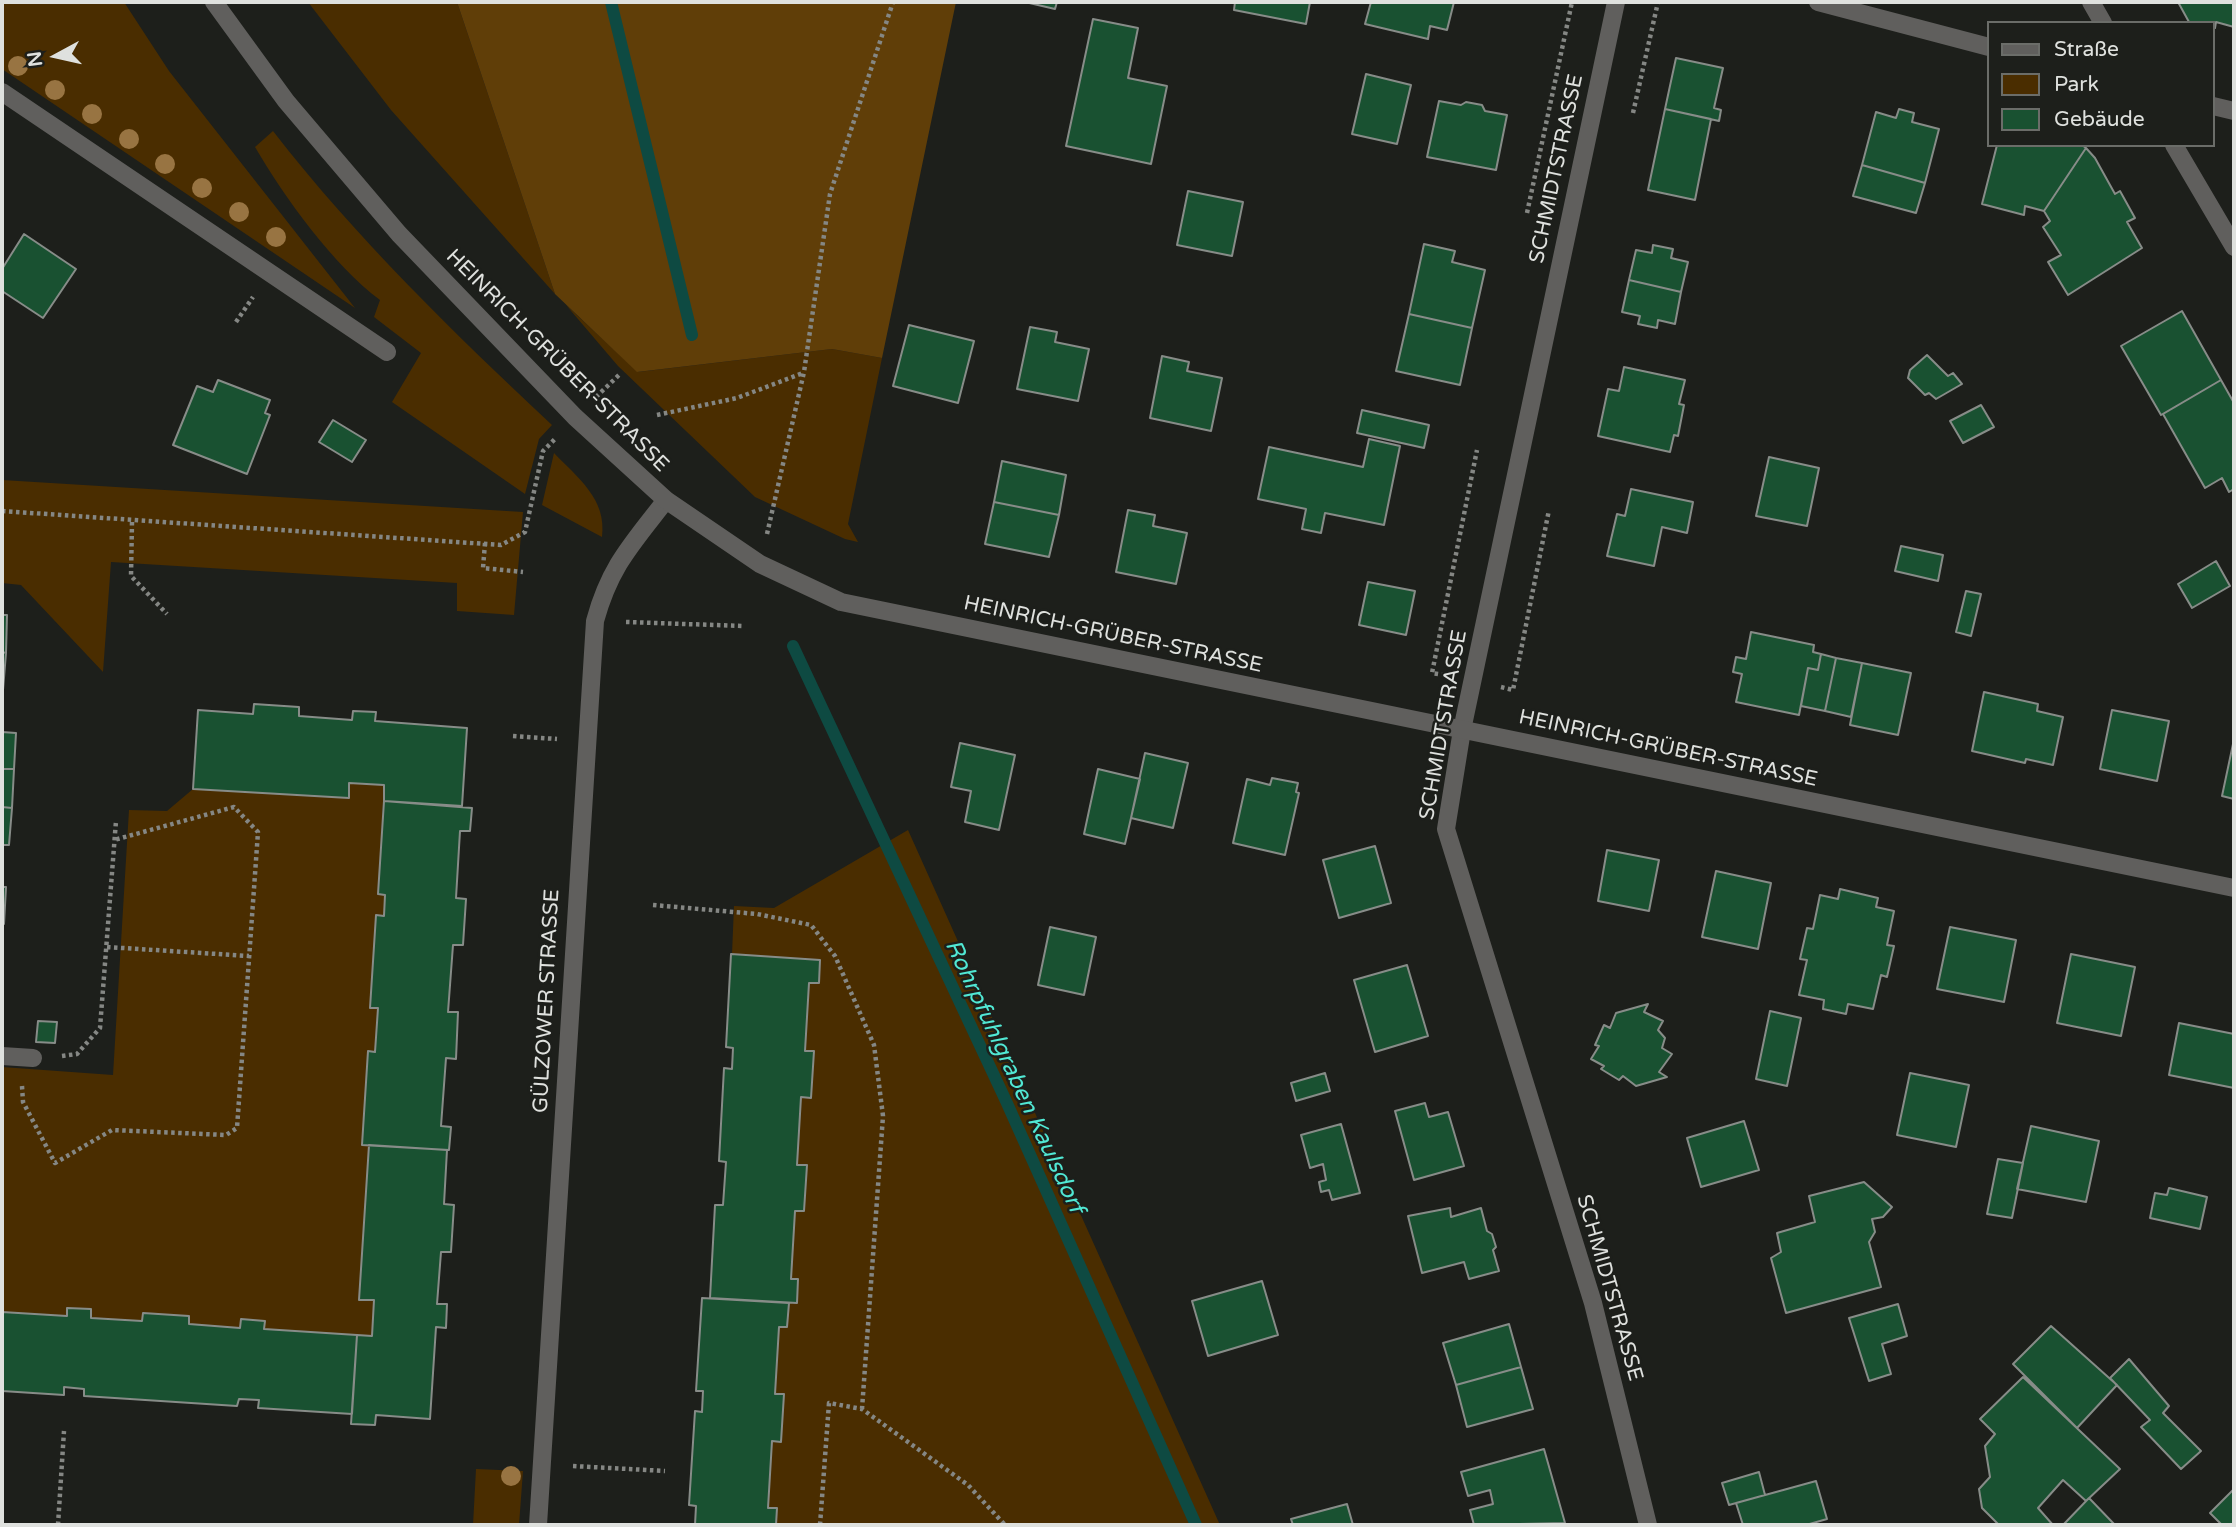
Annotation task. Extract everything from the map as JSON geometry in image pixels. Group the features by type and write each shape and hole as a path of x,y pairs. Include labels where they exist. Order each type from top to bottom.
{"street":[{"name":"HEINRICH-GRÜBER-STRASSE","path":"214,2 286,101 399,234 513,356 666,500 760,564 841,602 2234,888"},
{"name":"SCHMIDTSTRASSE","path":"1615,2 1462,730 1446,829 1593,1303 1648,1525"},
{"path":"1818,2 1988,47"},
{"path":"2091,2 2102,21"},
{"path":"2,92 387,352"},
{"path":"2215,106 2234,111"},
{"path":"2175,147 2234,247"},
{"name":"GÜLZOWER STRASSE","path":"538,1525 585,740 595,621 603,592 617,563 666,500"}],"path":[{"path":"770,521 804,372 830,194 893,2"},
{"path":"1527,213 1572,2"},
{"path":"1633,113 1658,2"},
{"path":"657,415 737,398 804,372"},
{"path":"2,511 132,522 501,545 526,532 530,505"},
{"path":"1513,690 1549,510"},
{"path":"132,522 131,576 167,614"},
{"path":"485,543 483,568 523,572"},
{"path":"595,621 744,626"},
{"path":"513,736 585,740"},
{"path":"114,840 234,807 258,832 237,1128 226,1135 112,1130 54,1163 23,1102 18,1057 77,1054 100,1028 107,947 114,840 116,821"},
{"path":"653,905 757,914 811,925 835,956 852,989 874,1045 883,1116 862,1409"},
{"path":"107,947 249,956"},
{"path":"820,1525 829,1403 862,1409 968,1485 1005,1525"},
{"path":"58,1525 64,1431"},
{"path":"573,1466 665,1471"}],"green space":[{"path":"2,2 124,2 169,71 355,308 2,69"},
{"path":"308,2 457,2 555,294 391,110"},
{"path":"273,131 338,209 406,283 552,425 539,439 525,494 392,402 421,353 374,317 380,300 328,250 280,187 255,147"},
{"path":"566,305 638,372 832,349 882,358 848,524 858,542 845,539 755,497 618,366"},
{"path":"554,453 595,500 600,511 602,537 542,505"},
{"path":"2,480 523,512 514,615 457,611 457,583 111,562 103,672 21,585 2,583"},
{"path":"349,783 384,785 378,894 385,895 384,916 376,915 370,1008 378,1008 375,1052 368,1052 362,1144 369,1145 359,1299 374,1300 372,1336 264,1329 241,1319 240,1328 189,1324 189,1316 144,1313 142,1321 91,1318 67,1309 67,1316 2,1312 2,1067 113,1075 129,810 167,811 193,789 348,798"},
{"path":"908,830 1220,1525 776,1525 777,1509 768,1508 772,1441 781,1441 784,1395 775,1394 779,1327 787,1327 789,1303 797,1303 798,1279 791,1279 795,1211 804,1211 806,1165 797,1165 801,1097 811,1097 814,1052 805,1051 809,983 819,983 820,960 732,954 734,906 774,908"},
{"path":"476,1469 523,1471 519,1525 473,1525"}],"shaded area":[{"path":"457,2 956,2 882,358 832,349 637,372 555,294"}],"building":[{"path":"1025,2 1057,2 1055,9"},
{"path":"1235,2 1310,2 1306,24 1234,10"},
{"path":"1371,2 1454,2 1447,30 1430,26 1428,39 1365,24"},
{"path":"2178,2 2234,2 2234,27 2216,22 2215,28 2215,21 2188,21"},
{"path":"1093,19 1138,28 1128,78 1167,86 1151,164 1066,146"},
{"path":"1676,58 1723,68 1714,108 1721,110 1719,121 1665,109"},
{"path":"1366,74 1411,85 1397,144 1352,134"},
{"path":"1439,101 1482,105 1485,111 1507,115 1496,170 1427,157"},
{"path":"1665,109 1711,119 1695,200 1648,190"},
{"path":"1899,109 1914,113 1912,122 1939,129 1925,183 1862,165 1876,112 1896,118"},
{"path":"1996,147 2086,148 2044,211 2025,206 2024,215 1982,204"},
{"path":"2086,148 2095,158 2115,194 2120,191 2135,218 2127,222 2142,248 2068,295 2048,262 2061,255 2043,227 2050,221 2044,211"},
{"path":"1862,165 1925,183 1916,213 1853,196"},
{"path":"1188,191 1243,202 1232,256 1177,245"},
{"path":"24,234 76,269 43,318 2,291 2,269"},
{"path":"1424,244 1455,251 1452,262 1485,270 1472,328 1409,314"},
{"path":"1653,245 1673,249 1671,258 1688,262 1681,292 1629,280 1636,250 1652,253"},
{"path":"1629,280 1681,292 1675,324 1658,320 1657,328 1638,324 1640,316 1622,312"},
{"path":"2182,311 2221,380 2161,415 2121,346"},
{"path":"1409,314 1472,328 1460,385 1396,371"},
{"path":"909,325 974,341 958,403 893,386"},
{"path":"1030,327 1057,332 1055,342 1089,349 1078,401 1017,389"},
{"path":"1927,355 1948,376 1953,373 1962,384 1936,399 1929,393 1925,395 1908,378 1910,370"},
{"path":"1162,356 1189,362 1187,371 1222,378 1211,431 1150,418"},
{"path":"1624,367 1685,380 1679,404 1684,405 1678,436 1674,435 1670,452 1598,436 1608,389 1619,391"},
{"path":"218,380 270,400 265,413 270,415 247,474 173,445 197,386 213,392"},
{"path":"2221,380 2234,403 2234,489 2229,492 2222,478 2205,488 2163,414"},
{"path":"1981,405 1994,427 1963,443 1950,421"},
{"path":"1362,410 1429,425 1424,448 1357,433"},
{"path":"333,420 366,440 352,462 319,442"},
{"path":"1369,439 1400,446 1384,525 1325,513 1321,533 1302,529 1306,509 1258,499 1269,447 1363,467"},
{"path":"1769,457 1819,468 1807,526 1756,516"},
{"path":"1002,461 1066,475 1059,515 994,502"},
{"path":"1631,489 1693,502 1687,533 1662,527 1654,566 1607,556 1617,514 1625,516"},
{"path":"994,502 1059,515 1049,557 985,544"},
{"path":"1128,510 1155,515 1153,526 1187,533 1176,584 1116,572"},
{"path":"1901,546 1943,555 1938,581 1895,571"},
{"path":"2216,561 2230,586 2192,608 2178,584"},
{"path":"1368,582 1415,591 1406,635 1359,625"},
{"path":"1966,591 1981,594 1971,636 1956,632"},
{"path":"2,615 7,615 6,653 2,652"},
{"path":"1751,632 1814,645 1813,652 1821,654 1818,670 1808,668 1799,715 1736,702 1742,674 1733,672 1736,657 1746,659"},
{"path":"2,652 6,653 3,690 2,690"},
{"path":"1821,654 1836,658 1825,711 1801,706 1808,668 1818,670"},
{"path":"1836,658 1862,663 1851,717 1825,711"},
{"path":"1862,663 1911,673 1898,735 1850,725"},
{"path":"1984,692 2038,704 2037,711 2063,717 2053,765 2026,759 2025,763 1972,751"},
{"path":"254,704 299,707 299,716 352,720 353,711 376,712 375,721 467,728 462,806 384,801 384,785 349,783 349,798 193,789 198,710 253,714"},
{"path":"2112,710 2169,721 2157,781 2100,769"},
{"path":"2,732 16,733 14,769 2,769"},
{"path":"960,743 1015,755 999,830 965,822 971,791 951,787"},
{"path":"2234,744 2234,799 2222,796"},
{"path":"1145,753 1188,763 1173,828 1131,818"},
{"path":"2,769 14,769 12,808 2,807"},
{"path":"1098,769 1140,779 1125,844 1084,834"},
{"path":"1272,778 1298,783 1296,792 1299,793 1285,855 1233,843 1247,779 1270,785"},
{"path":"384,801 472,808 470,831 460,831 456,898 466,899 463,945 453,945 448,1012 458,1012 456,1059 446,1058 441,1126 451,1127 449,1150 362,1145 368,1051 375,1052 378,1008 370,1008 376,915 384,916 385,895 378,894"},
{"path":"2,807 12,808 9,845 2,845"},
{"path":"1375,846 1391,903 1339,918 1323,860"},
{"path":"1607,850 1659,860 1649,911 1598,901"},
{"path":"1716,871 1771,883 1758,949 1702,937"},
{"path":"2,887 6,887 4,924 2,924"},
{"path":"1840,889 1878,898 1876,907 1894,911 1887,945 1894,946 1887,977 1881,975 1873,1009 1848,1004 1846,1014 1823,1009 1824,1000 1799,995 1807,960 1800,959 1807,928 1813,929 1820,895 1838,899"},
{"path":"1050,927 1096,937 1084,995 1038,985"},
{"path":"1950,927 2016,940 2004,1002 1937,989"},
{"path":"731,954 820,960 819,983 809,983 805,1051 814,1051 811,1098 801,1097 797,1165 807,1165 804,1211 795,1211 791,1279 798,1279 797,1303 710,1298 715,1205 723,1205 726,1162 719,1161 724,1068 732,1069 733,1048 726,1047"},
{"path":"2071,954 2135,967 2121,1036 2057,1023"},
{"path":"1407,965 1428,1036 1375,1052 1354,980"},
{"path":"1648,1004 1644,1012 1663,1021 1658,1030 1665,1038 1662,1048 1672,1054 1659,1072 1667,1077 1636,1086 1623,1076 1619,1080 1601,1069 1604,1066 1591,1059 1599,1046 1595,1045 1604,1025 1610,1028 1616,1013"},
{"path":"1770,1011 1801,1018 1787,1086 1756,1079"},
{"path":"38,1021 57,1022 55,1043 36,1042"},
{"path":"2179,1023 2234,1034 2234,1088 2169,1075"},
{"path":"1325,1073 1330,1091 1296,1101 1291,1083"},
{"path":"1910,1073 1969,1085 1956,1147 1897,1135"},
{"path":"1425,1103 1429,1117 1448,1112 1464,1166 1414,1180 1395,1111"},
{"path":"1744,1121 1759,1170 1701,1187 1687,1138"},
{"path":"1341,1124 1360,1193 1332,1200 1329,1190 1321,1192 1319,1182 1326,1180 1323,1164 1310,1168 1301,1135"},
{"path":"2031,1126 2099,1141 2086,1202 2017,1189"},
{"path":"369,1145 447,1150 444,1204 454,1205 451,1252 441,1252 437,1304 447,1304 446,1328 436,1327 430,1419 376,1415 375,1425 351,1424 357,1335 372,1336 374,1300 359,1300"},
{"path":"1998,1159 2023,1163 2012,1218 1987,1214"},
{"path":"1864,1182 1892,1207 1883,1217 1872,1219 1875,1232 1869,1242 1881,1287 1786,1313 1771,1258 1781,1252 1777,1233 1815,1222 1809,1196"},
{"path":"2169,1188 2207,1197 2200,1229 2150,1218 2155,1193 2167,1195"},
{"path":"1450,1208 1451,1217 1481,1208 1487,1231 1492,1234 1496,1247 1493,1250 1499,1271 1469,1279 1464,1262 1422,1273 1408,1216"},
{"path":"1262,1281 1278,1335 1208,1356 1192,1301"},
{"path":"702,1298 789,1303 787,1327 779,1327 775,1394 784,1394 781,1442 772,1441 768,1508 777,1508 776,1525 695,1525 696,1506 689,1505 695,1411 702,1412 703,1391 696,1391"},
{"path":"1898,1304 1907,1336 1882,1344 1891,1374 1869,1381 1849,1318"},
{"path":"67,1308 91,1309 91,1318 142,1321 143,1313 189,1316 189,1324 240,1328 241,1319 265,1321 264,1329 357,1335 352,1414 258,1408 259,1400 239,1399 237,1406 84,1396 84,1389 64,1387 64,1395 2,1391 2,1312 67,1316"},
{"path":"1509,1324 1521,1367 1456,1385 1443,1343"},
{"path":"2051,1326 2117,1385 2077,1428 2013,1364"},
{"path":"2129,1359 2169,1406 2163,1413 2201,1451 2181,1469 2141,1427 2150,1420 2110,1378"},
{"path":"1521,1367 1533,1409 1467,1427 1456,1385"},
{"path":"2023,1377 2120,1469 2086,1501 2063,1480 2038,1508 2053,1525 1999,1525 1982,1508 1979,1489 1990,1477 1985,1446 1995,1434 1980,1419"},
{"path":"1544,1449 1565,1523 1474,1525 1470,1510 1493,1504 1490,1490 1468,1496 1461,1472"},
{"path":"1759,1472 1765,1495 1729,1505 1722,1483"},
{"path":"1816,1481 1827,1519 1806,1525 1743,1525 1736,1503"},
{"path":"2234,1489 2234,1525 2222,1525 2210,1513"},
{"path":"2089,1498 2115,1525 2063,1525"},
{"path":"1347,1504 1353,1525 1293,1525 1291,1519"}],"waterway":[{"name":"Rohrpfuhlgraben Kaulsdorf","path":"611,2 692,335"},
{"name":"Rohrpfuhlgraben Kaulsdorf","path":"793,646 1006,1101 1196,1525"}]}
